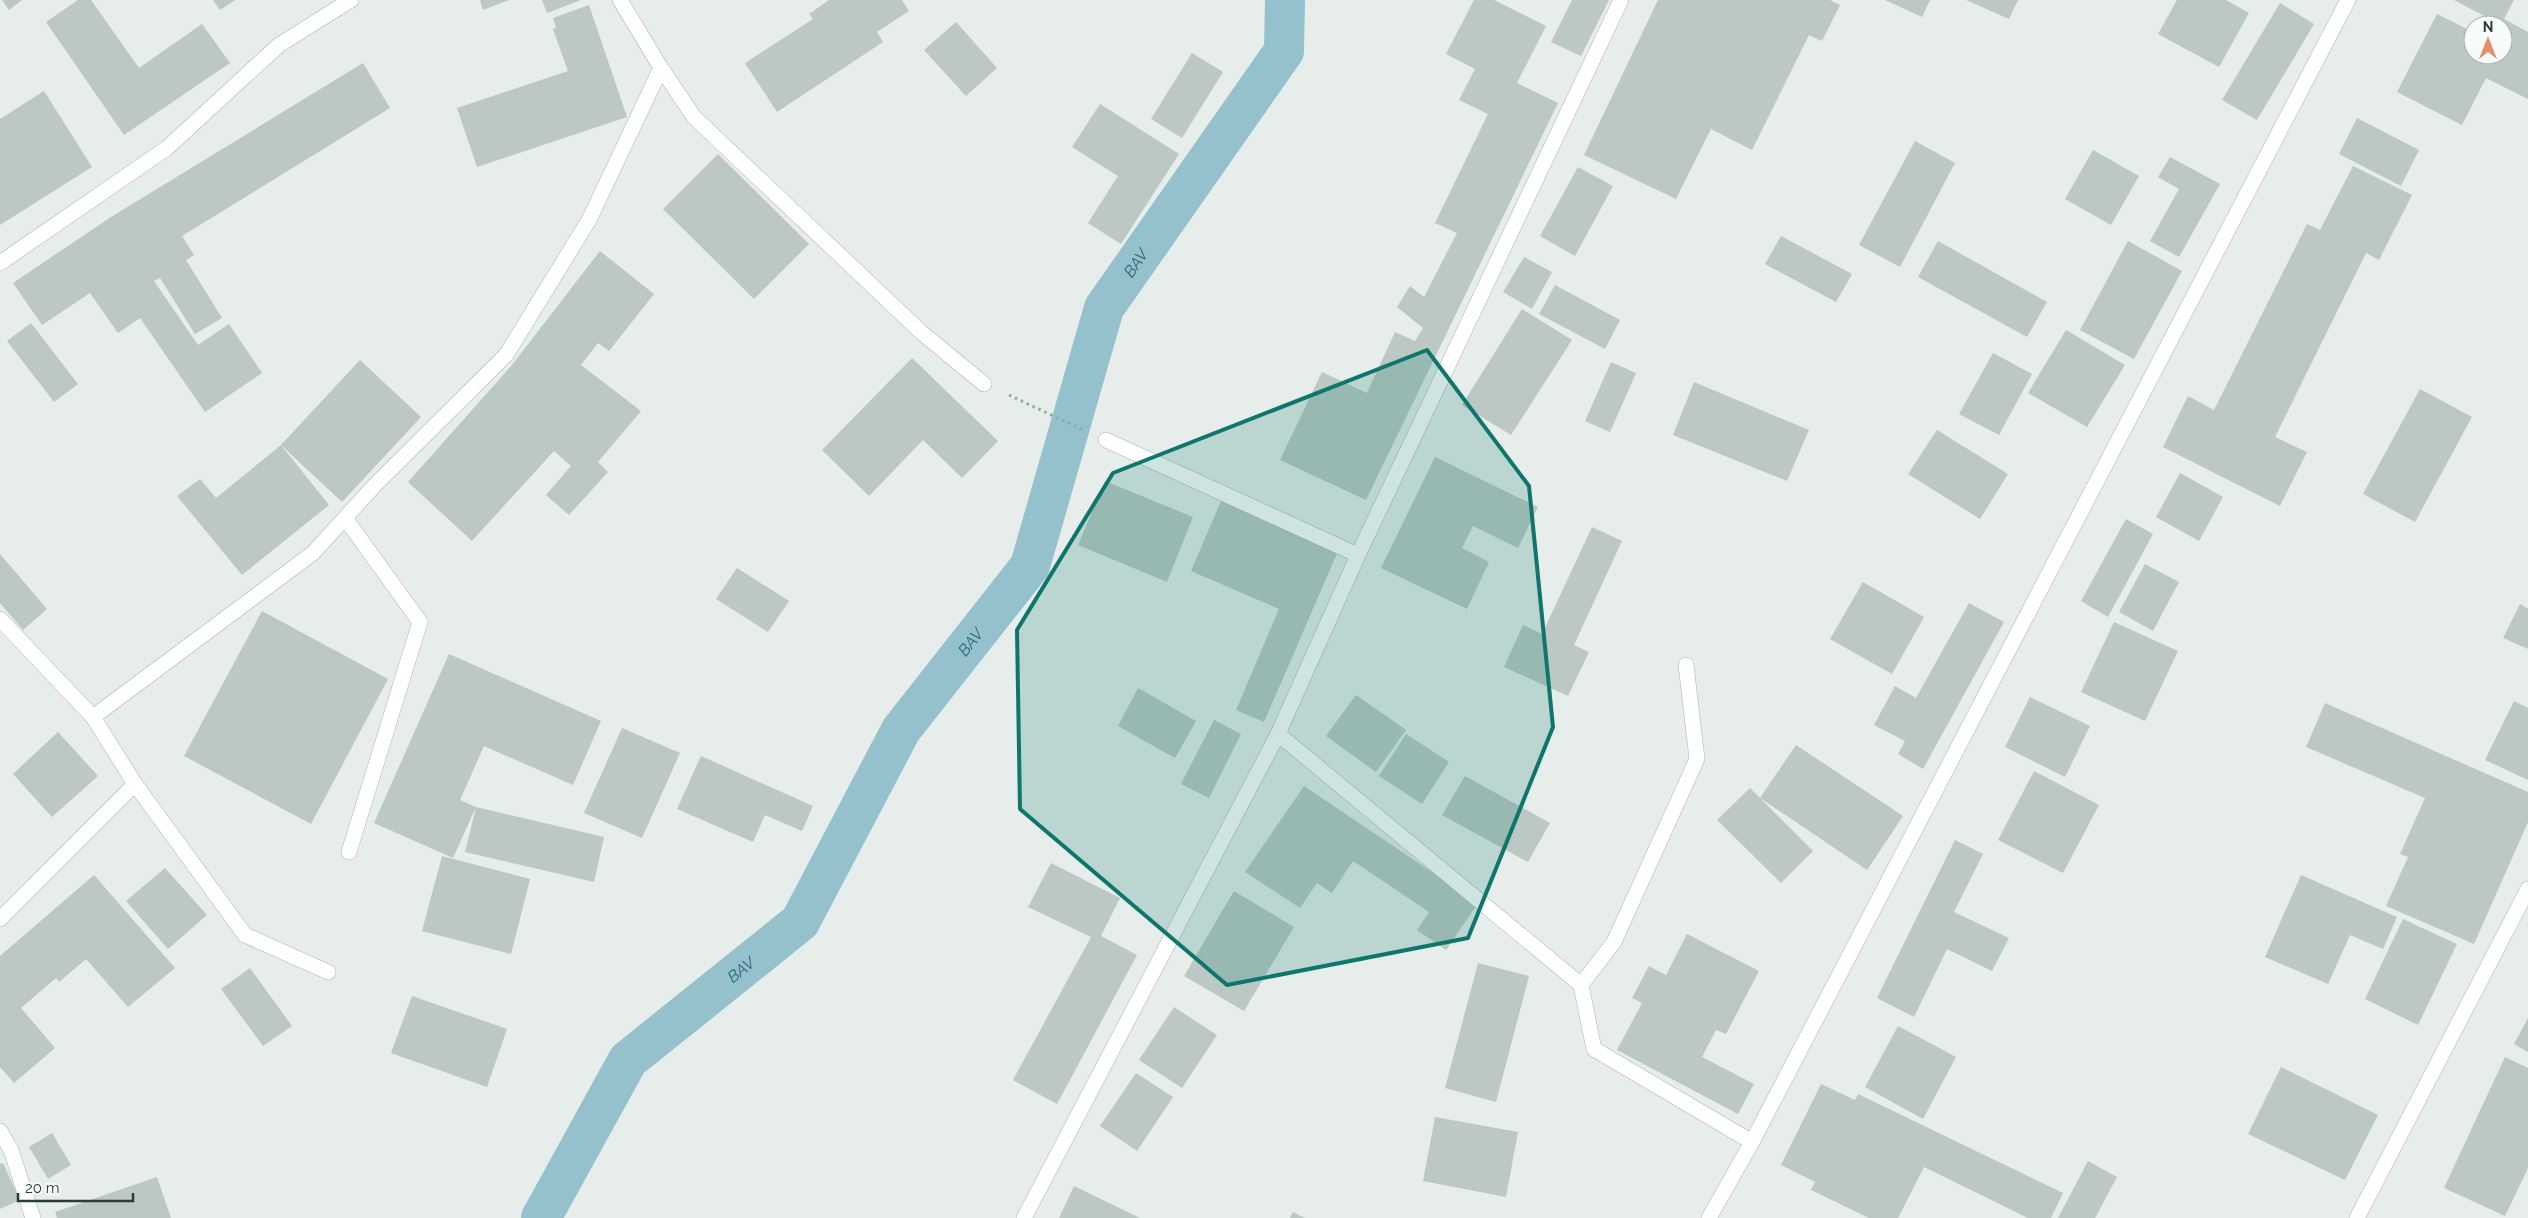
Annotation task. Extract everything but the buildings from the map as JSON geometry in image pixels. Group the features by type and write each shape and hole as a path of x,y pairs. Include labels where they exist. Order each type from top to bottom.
{"street":[{"path":"0,263 167,148 279,45 351,0"},
{"path":"620,0 661,68 694,117 922,332 984,384"},
{"path":"1024,1218 1278,734 1358,556 1621,0"},
{"path":"1709,1218 1752,1142 2348,0"},
{"path":"93,717 313,553 375,485 506,355 588,220 661,68"},
{"path":"1106,440 1358,556"},
{"path":"345,518 420,622 349,852"},
{"path":"0,619 93,717 135,784 245,934 328,972"},
{"path":"1581,985 1614,942 1697,759 1686,666"},
{"path":"1278,734 1581,985 1594,1049 1752,1142"},
{"path":"0,919 135,784"},
{"path":"2357,1218 2528,889"},
{"path":"0,1131 11,1150 33,1218"}],"path":[{"path":"984,384 1106,440"}],"highlighted area":[{"path":"1427,350 1529,486 1553,727 1468,938 1227,985 1020,809 1017,630 1113,473"}],"waterway":[{"name":"BAV","path":"541,1218 628,1060 800,922 901,730 1030,566 1104,308 1284,51 1285,0"}]}
